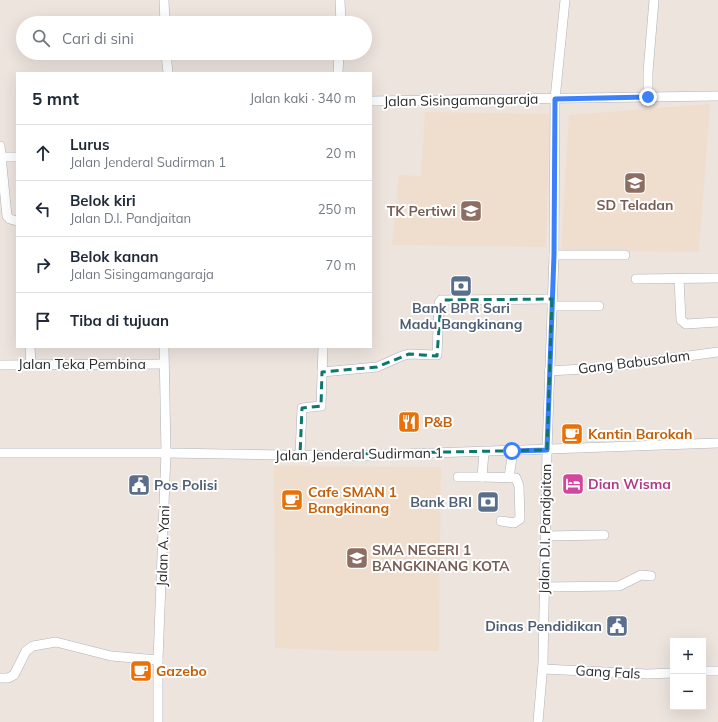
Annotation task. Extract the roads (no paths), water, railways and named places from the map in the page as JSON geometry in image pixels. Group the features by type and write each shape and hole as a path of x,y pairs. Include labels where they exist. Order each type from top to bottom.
{"street":[{"path":"164,0 165,16"},
{"path":"340,0 341,16"},
{"name":"Jalan D.I. Pandjaitan","path":"538,722 543,669 547,450 554,255 555,99 565,0"},
{"path":"648,97 648,72 654,0"},
{"path":"167,60 168,72"},
{"path":"338,72 339,60"},
{"name":"Jalan Sisingamangaraja","path":"372,101 718,96"},
{"path":"0,146 3,211 10,220 16,221"},
{"path":"1,157 16,157"},
{"path":"554,255 625,255"},
{"path":"636,279 718,278"},
{"path":"679,279 681,320 686,324 718,322"},
{"path":"322,372 377,368 402,356 410,354 437,355 439,303 441,300 552,302 599,306"},
{"path":"30,348 31,365"},
{"name":"Jalan A. Yani","path":"158,722 158,660 166,453 164,348"},
{"path":"300,455 302,408 321,406 323,348"},
{"name":"Gang Babusalam","path":"550,371 629,365 718,352"},
{"name":"Jalan Teka Pembina","path":"0,365 164,364"},
{"name":"Jalan Jenderal Sudirman 1","path":"0,454 166,453 350,456 718,443"},
{"path":"509,477 512,451"},
{"path":"482,477 484,452"},
{"path":"458,477 516,478 519,486 520,519 514,523 501,522"},
{"path":"545,536 604,535"},
{"path":"544,587 619,586 641,575 651,576"},
{"path":"0,678 8,678 14,675 26,651 33,646 56,642 111,656 158,660"},
{"name":"Gang Fals","path":"543,669 647,674 670,673"},
{"path":"706,671 718,671"}],"place":[{"name":"SD Teladan","path":"635,183"},
{"name":"TK Pertiwi","path":"471,211"},
{"name":"Bank BPR Sari Madu Bangkinang","path":"461,286"},
{"name":"P&B","path":"409,422"},
{"name":"Kantin Barokah","path":"572,434"},
{"name":"Dian Wisma","path":"573,484"},
{"name":"Pos Polisi","path":"139,485"},
{"name":"Cafe SMAN 1 Bangkinang","path":"292,500"},
{"name":"Bank BRI","path":"488,502"},
{"name":"SMA NEGERI 1 BANGKINANG KOTA","path":"357,558"},
{"name":"Dinas Pendidikan","path":"617,626"},
{"name":"Gazebo","path":"141,671"}]}
